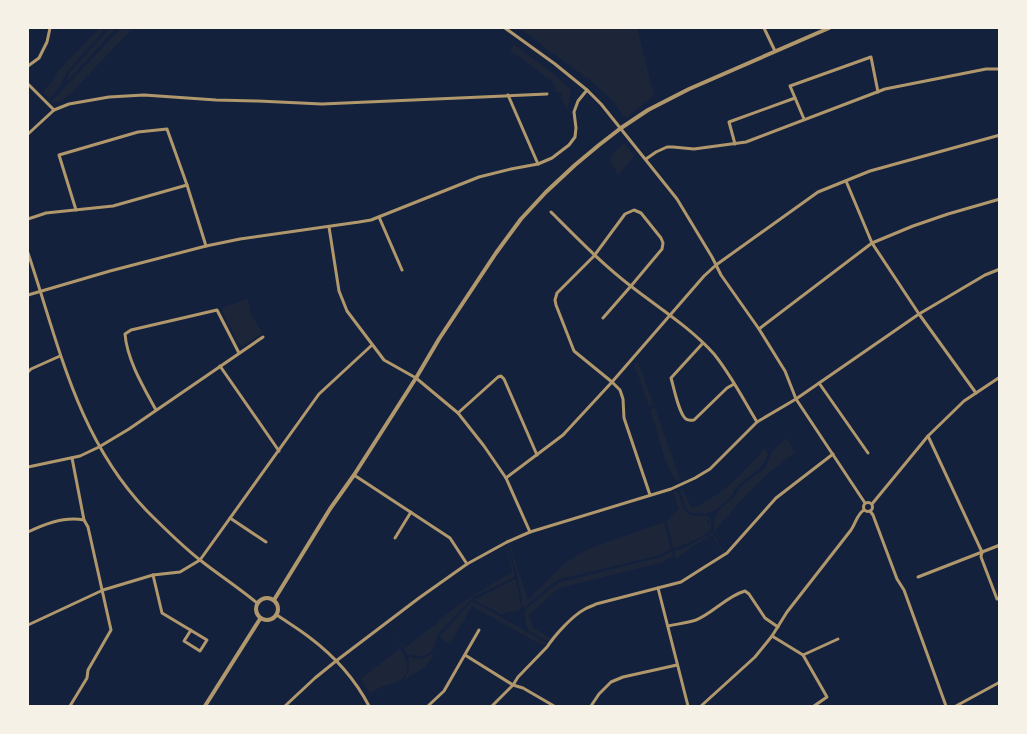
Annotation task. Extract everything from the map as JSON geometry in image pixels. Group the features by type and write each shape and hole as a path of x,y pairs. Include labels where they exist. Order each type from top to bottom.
{"street":[{"path":"28,66 39,58 47,42 50,28"},
{"path":"505,28 587,90 602,104 646,159 676,199 721,275 759,329 785,372 796,399 865,503 863,506 864,510 860,513 852,530 787,612 772,636 754,657 701,706"},
{"path":"764,28 775,51"},
{"path":"274,600 330,509 354,475 496,253 521,219 546,192 575,165 621,128 660,103 829,28"},
{"path":"804,119 790,86 871,57 878,92"},
{"path":"646,159 656,152 667,148 694,149 746,142 885,89 986,69 1000,69"},
{"path":"28,84 54,110"},
{"path":"28,295 105,272 206,246 240,239 359,222 379,217 479,177 538,164 552,158 572,141 576,133 574,112 578,101 587,90"},
{"path":"28,134 54,110 69,104 109,96 144,95 322,104 547,94"},
{"path":"508,96 538,164"},
{"path":"735,144 729,122 795,98"},
{"path":"76,210 59,156 138,132 167,129 206,246"},
{"path":"506,478 563,435 704,276 716,265 818,192 870,171 1000,135"},
{"path":"846,181 872,243 919,314 976,393"},
{"path":"28,218 46,213 113,206 187,185"},
{"path":"759,329 872,243 913,226 1000,199"},
{"path":"603,318 662,249 663,242 661,238 641,213 634,210 625,214 594,256 557,293 555,300 574,351 620,390 623,399 624,418 650,495"},
{"path":"551,212 594,256 703,343 714,355 734,384 757,422"},
{"path":"379,217 402,270"},
{"path":"329,227 339,291 347,311 384,360 416,378 458,413 506,478 530,532"},
{"path":"28,253 60,356 84,419 99,447 126,486 169,532 200,560 258,603"},
{"path":"285,706 336,661 467,564 507,542 530,532 671,489 695,478 710,469 757,422 796,399 919,314 985,275 1000,269"},
{"path":"156,410 138,379 126,343 125,334 131,330 217,310 238,353"},
{"path":"28,466 80,456 99,447 129,429 263,337"},
{"path":"703,343 671,378 681,413 685,418 694,420 727,388 734,384"},
{"path":"28,625 103,590 153,575 180,572 200,560 318,394 372,345"},
{"path":"28,372 60,356"},
{"path":"220,366 279,451"},
{"path":"458,413 501,376 537,455"},
{"path":"870,512 873,508 872,504 928,436 964,401 1000,377"},
{"path":"819,383 868,452"},
{"path":"928,436 982,552 981,557 997,600"},
{"path":"492,706 551,641 584,609 596,604 681,582 726,553 776,498 833,454"},
{"path":"70,706 87,678 88,670 111,630 88,527 84,520 72,458"},
{"path":"354,475 450,538 467,564"},
{"path":"865,503 872,504"},
{"path":"864,510 873,515 904,590 946,706"},
{"path":"395,538 411,512"},
{"path":"28,532 74,518 84,520"},
{"path":"230,518 266,542"},
{"path":"918,577 1000,545"},
{"path":"153,575 162,613 191,630 207,640 200,651 184,641 191,630"},
{"path":"658,588 688,706"},
{"path":"668,626 695,620 744,591 749,594 765,618 778,627"},
{"path":"265,598 274,600 278,607 277,615 269,621 260,618 256,611 258,603 265,598"},
{"path":"277,615 309,636 336,661 350,677 369,706"},
{"path":"205,706 260,618"},
{"path":"428,706 444,691 479,630"},
{"path":"772,636 804,655 827,697 814,706"},
{"path":"804,655 838,639"},
{"path":"465,655 553,706"},
{"path":"591,706 599,694 611,682 622,677 677,664"},
{"path":"956,706 1000,682"}],"shaded area":[{"path":"100,28 106,28 67,72 59,88 49,99 43,92 55,78 58,71"},
{"path":"110,28 116,28 67,81 69,73"},
{"path":"121,28 133,28 70,94 59,102 51,102"},
{"path":"518,28 637,28 654,95 626,118 611,99 590,80"},
{"path":"514,45 549,70 571,90 567,110 560,95 562,95 562,92 556,92 554,83 511,51"},
{"path":"625,144 634,156 617,175 610,160 614,152"},
{"path":"248,299 251,315 263,333 242,346 238,343 222,311 224,307"},
{"path":"634,363 638,363 654,406 649,406 648,404"},
{"path":"655,408 680,479 677,481 668,466 651,414 651,409"},
{"path":"786,438 795,452 764,477 715,530 726,549 714,531 716,514 734,497 742,485 764,469 771,453"},
{"path":"765,448 768,454 762,465 734,489 730,498 714,511 703,514 700,512 700,514 692,513 686,509 680,490 682,489 692,508 703,503 732,483"},
{"path":"677,491 687,513 695,516 708,516 711,519 707,520 708,523 711,520 711,529 699,537 673,548 667,521 679,509 673,492"},
{"path":"664,522 671,549 660,555 560,579 525,607 523,606 510,545 528,600 566,562 588,549"},
{"path":"712,533 725,553 722,553 712,535 691,547 676,559 674,551 686,547"},
{"path":"506,547 514,577 473,597 439,633 431,652 425,656 407,654 390,632 405,648 461,603 512,572"},
{"path":"672,552 673,557 667,558 664,562 559,588 529,615 533,628 550,638 550,640 547,641 528,630 524,614 525,610 561,582 657,558"},
{"path":"515,579 521,606 520,610 501,614 474,600"},
{"path":"471,602 475,602 546,643 545,645 538,643 472,606 450,644 439,637"},
{"path":"386,632 400,649 404,656 407,669 405,675 396,683 370,693 361,679 399,649"},
{"path":"433,653 425,666 404,680 409,669 408,657 421,658"}]}
